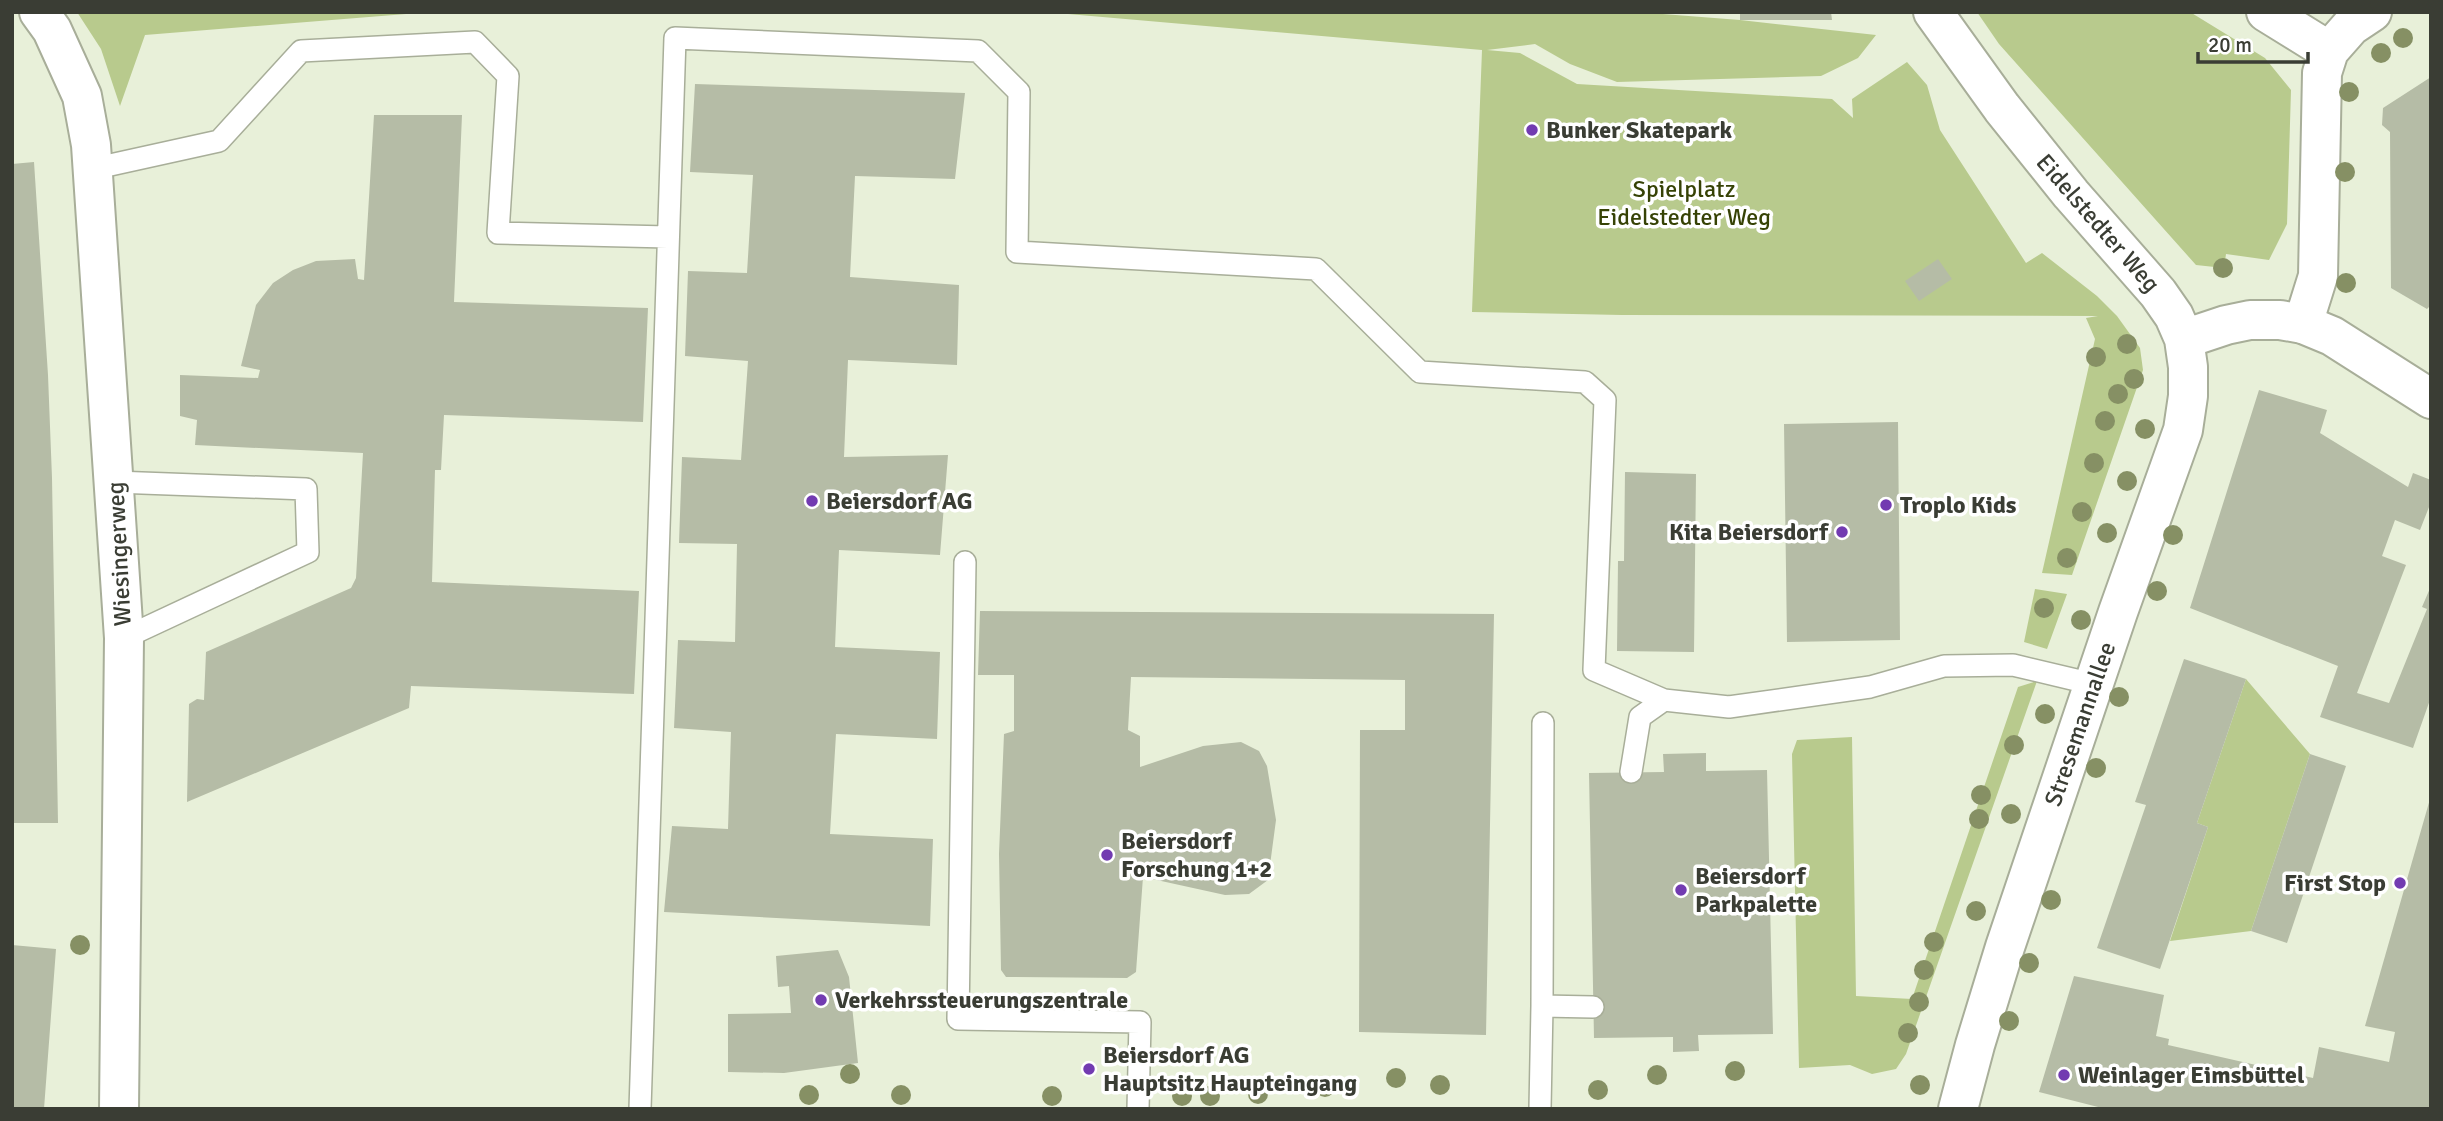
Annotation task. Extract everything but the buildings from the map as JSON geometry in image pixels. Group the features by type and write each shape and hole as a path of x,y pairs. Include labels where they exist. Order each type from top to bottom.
{"street":[{"path":"12,21 23,12"},
{"name":"Wiesingerweg","path":"39,12 51,30 82,96 91,145 124,638 119,1109"},
{"name":"Eidelstedter Weg","path":"1933,12 2010,119 2071,194 2158,293 2174,316 2184,339"},
{"path":"2266,12 2329,51"},
{"path":"2303,324 2318,276 2322,73 2329,51 2351,26 2372,12"},
{"path":"2184,339 2250,320 2280,320 2303,324 2332,337 2431,399"},
{"name":"Stresemannallee","path":"1958,1109 2005,947 2093,684 2183,430 2188,396 2184,339"}],"lane":[{"path":"640,1109 675,38 978,51 1019,92 1017,252 1317,269 1420,372 1585,382 1605,400 1594,670 1664,700 1729,707 1870,687 1944,666 2013,665 2093,684"},
{"path":"92,169 219,141 301,51 475,42 508,76 498,233 668,237"},
{"path":"115,482 306,489 308,552 124,638"},
{"path":"965,562 958,1019 1140,1022 1138,1109"},
{"path":"1631,772 1640,717 1664,700"},
{"path":"1540,1109 1543,723"},
{"path":"1542,1006 1593,1007"}],"green space":[{"path":"77,12 431,12 145,35 120,106 101,49"},
{"name":"Spielplatz Eidelstedter Weg","path":"1045,12 1637,12 1876,35 1858,58 1821,76 1617,82 1570,64 1535,44 1487,50 1520,53 1577,84 1832,99 1853,118 1852,99 1907,62 1927,85 1940,130 2026,263 2042,253 2097,296 2117,316 2140,348 2143,370 2072,575 2042,573 2095,339 2086,318 2098,316 1472,312 1482,50"},
{"path":"1977,12 2190,12 2265,58 2291,90 2287,224 2269,260 2226,254 2224,268 2196,265 1999,44"},
{"path":"2035,589 2067,594 2047,649 2024,642"},
{"path":"2246,679 2310,754 2251,931 2170,941 2208,827 2197,823"},
{"path":"2037,681 1906,1054 1896,1069 1872,1074 1850,1065 1799,1068 1792,754 1797,740 1852,737 1856,996 1912,999 2018,687"}],"place":[{"name":"Bunker Skatepark","path":"1532,130"},
{"name":"Beiersdorf AG","path":"812,501"},
{"name":"Troplo Kids","path":"1886,505"},
{"name":"Kita Beiersdorf","path":"1842,532"},
{"name":"Beiersdorf Forschung 1+2","path":"1107,855"},
{"name":"First Stop","path":"2400,883"},
{"name":"Beiersdorf Parkpalette","path":"1681,890"},
{"name":"Verkehrssteuerungszentrale","path":"821,1000"},
{"name":"Beiersdorf AG Hauptsitz Haupteingang","path":"1089,1069"},
{"name":"Weinlager Eimsbüttel","path":"2064,1075"}]}
